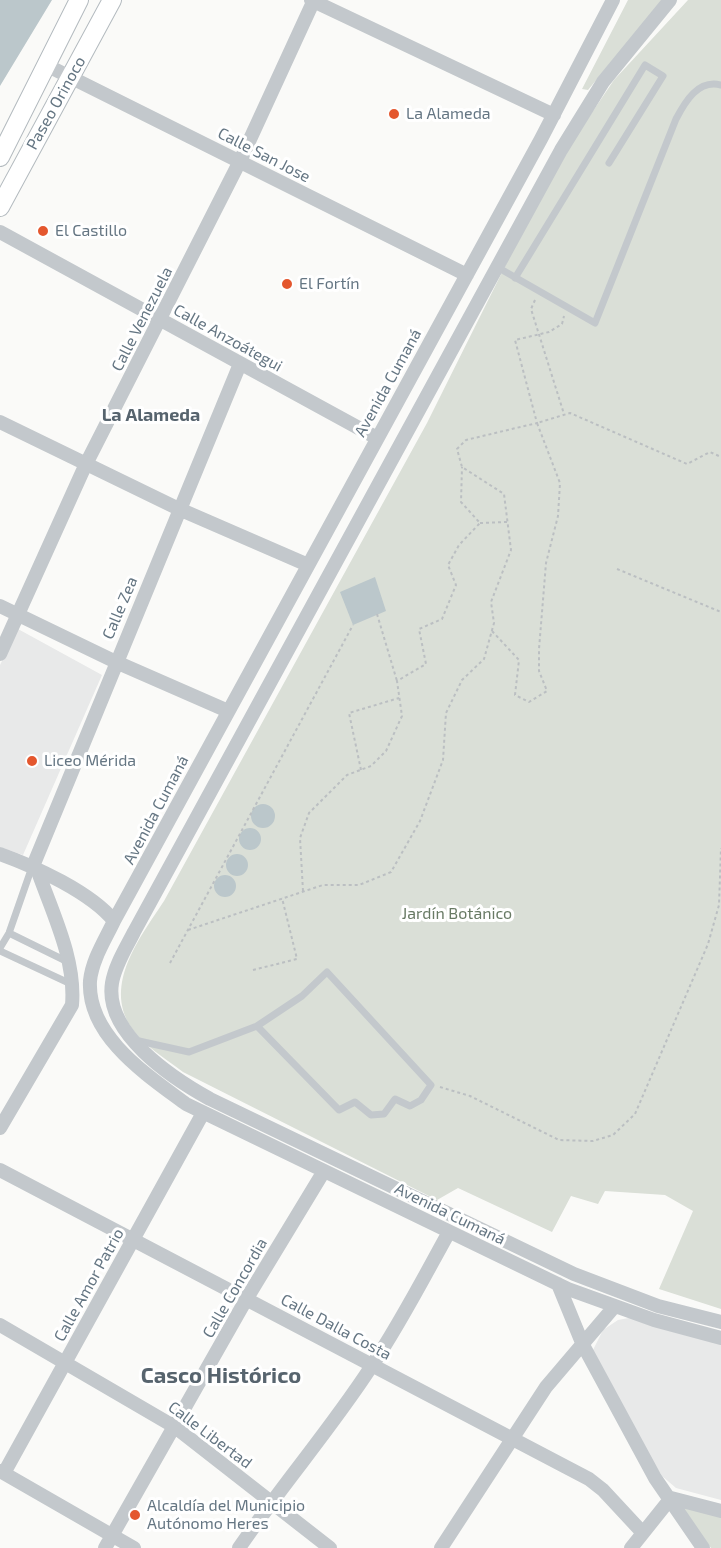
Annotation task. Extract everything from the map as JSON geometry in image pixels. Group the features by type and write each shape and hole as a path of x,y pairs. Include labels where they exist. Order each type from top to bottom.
{"street":[{"name":"Paseo Orinoco","path":"0,157 79,0"},
{"name":"Paseo Orinoco","path":"0,207 112,0"},
{"path":"313,0 554,115"},
{"name":"Calle Venezuela","path":"0,654 85,466 240,161 313,0"},
{"name":"Avenida Cumaná","path":"613,0 554,115 114,921 96,960 90,981 96,1016 111,1039 148,1074 203,1113 558,1284 614,1307 721,1338"},
{"name":"Avenida Cumaná","path":"670,0 629,47 586,108 497,267 120,958 112,981 112,1002 118,1022 133,1039 164,1069 210,1099 536,1258 630,1296 721,1323"},
{"name":"Calle San Jose","path":"46,65 467,275"},
{"name":"Calle Anzoátegui","path":"0,232 377,438"},
{"name":"Calle Zea","path":"35,867 116,662 240,364"},
{"path":"0,422 85,466 308,564"},
{"path":"0,606 116,662 228,711"},
{"path":"0,854 35,867 105,909 114,921"},
{"path":"0,1128 72,1005 73,985 69,963 35,867"},
{"name":"Calle Amor Patrio","path":"2,1472 203,1113"},
{"name":"Calle Dalla Costa","path":"0,1170 589,1479 616,1503 642,1532"},
{"name":"Calle Concordia","path":"108,1542 247,1298 324,1171"},
{"path":"239,1548 270,1502 321,1440 372,1366 449,1232"},
{"path":"558,1284 583,1345 655,1478 671,1498 703,1548"},
{"path":"441,1548 546,1387 583,1345 591,1330 614,1307"},
{"name":"Calle Libertad","path":"0,1325 175,1427 330,1548"},
{"path":"2,1472 108,1542 134,1548"},
{"path":"671,1498 721,1511"},
{"path":"631,1548 671,1498"}],"lane":[{"path":"515,279 591,150 645,65 663,76 609,163"},
{"path":"497,267 595,323 676,119 688,97 703,86 721,84"},
{"path":"35,867 9,933 0,949 73,985"},
{"path":"9,933 69,963"},
{"path":"133,1039 155,1047 189,1052 257,1026 302,996 327,972 431,1085 421,1100 410,1106 395,1099 384,1113 371,1115 355,1102 339,1110 257,1026"}],"path":[{"path":"539,292 531,309 564,414"},
{"path":"492,631 519,660 514,695 528,702 547,691 539,671 539,649 546,563 558,516 560,483 537,423 515,340 549,332 562,324 569,309"},
{"path":"480,523 461,502 462,467 457,450 460,443 564,414 570,413 687,464 710,452 721,457"},
{"path":"188,930 323,885 359,885 391,872 420,821 443,760 446,713 462,680 484,659 494,623 491,602 511,550 504,495 462,467"},
{"path":"397,681 426,664 419,629 442,619 456,585 448,565 459,545 480,523 507,522"},
{"path":"617,569 721,612"},
{"path":"303,891 300,838 309,813 347,776 371,766 386,751 402,716 397,681 378,614"},
{"path":"170,963 352,625"},
{"path":"361,770 349,713 399,698"},
{"path":"431,1085 470,1096 559,1140 592,1141 613,1135 635,1114 708,944 720,905 721,848"},
{"path":"253,970 297,958 282,898"}],"shaded area":[{"path":"0,0 52,0 0,86"},
{"path":"375,577 386,611 353,625 340,592"},
{"name":"Liceo Mérida","path":"18,629 102,675 23,855 0,847 0,665"},
{"path":"263,804 271,808 275,816 271,824 263,828 255,824 251,816 255,808"},
{"path":"250,828 258,831 261,839 258,847 250,850 242,847 239,839 242,831"},
{"path":"237,854 245,857 248,865 245,873 237,876 229,873 226,865 229,857"},
{"path":"221,875 229,875 236,882 236,890 229,897 221,897 214,890 214,882"},
{"path":"634,1317 721,1343 721,1500 676,1488 662,1476 592,1366 593,1350 603,1330 618,1320"}],"green space":[{"path":"628,0 662,0 588,90 582,89"},
{"name":"Jardín Botánico","path":"688,0 721,0 721,1309 659,1289 693,1211 665,1195 605,1191 598,1204 571,1196 552,1232 458,1188 437,1200 183,1072 136,1034 123,1011 121,994 123,977 136,945 164,901 427,423 553,170 614,80"},
{"path":"677,1501 721,1514 721,1548 711,1548"}],"place":[{"name":"La Alameda","path":"394,114"},
{"name":"El Castillo","path":"43,231"},
{"name":"El Fortín","path":"287,284"},
{"name":"Liceo Mérida","path":"32,761"},
{"name":"Alcaldía del Municipio Autónomo Heres","path":"135,1515"}],"district":[{"name":"La Alameda","path":"151,415"},
{"name":"Casco Histórico","path":"221,1376"}]}
